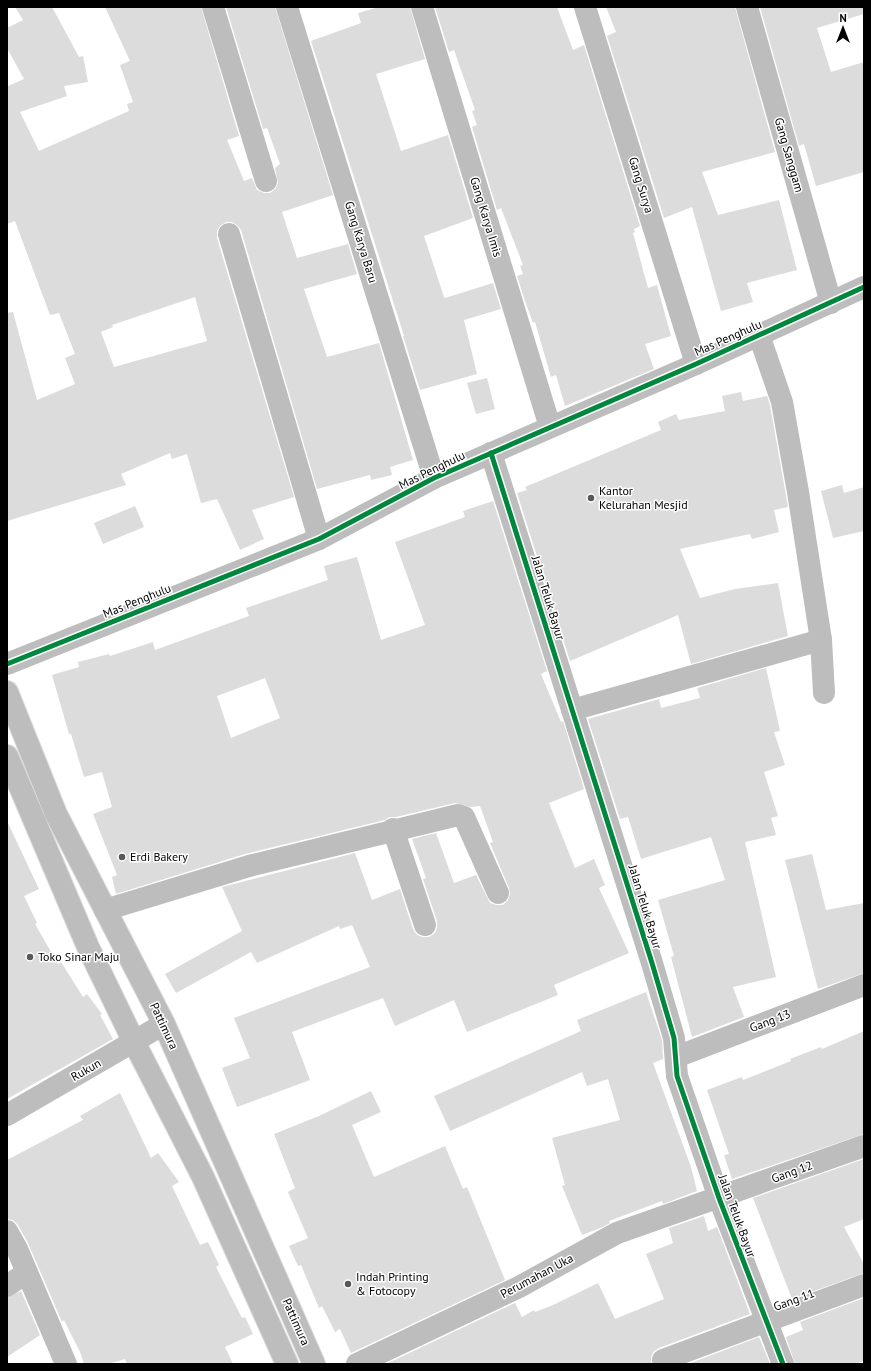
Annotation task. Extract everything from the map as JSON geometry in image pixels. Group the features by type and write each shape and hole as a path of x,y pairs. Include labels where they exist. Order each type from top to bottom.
{"street":[{"path":"213,7 266,182"},
{"name":"Gang Karya Baru","path":"287,7 434,478"},
{"name":"Gang Karya Imis","path":"422,7 550,427"},
{"name":"Gang Surya","path":"585,7 696,364"},
{"name":"Gang Sanggam","path":"747,7 831,303"},
{"path":"229,234 319,539"},
{"name":"Mas Penghulu","path":"7,664 319,539 434,478 696,364 864,287"},
{"path":"759,335 782,402 798,492 821,640 824,693"},
{"name":"Jalan Teluk Bayur","path":"492,452 652,963 674,1038 677,1076 719,1198 783,1364"},
{"path":"572,710 821,640"},
{"name":"Pattimura","path":"7,692 56,814 164,1024 314,1364"},
{"name":"Pattimura","path":"7,756 13,787 134,1042 203,1177 287,1364"},
{"path":"105,910 249,866 393,829 462,815 498,893"},
{"path":"393,829 425,925"},
{"name":"Gang 13","path":"676,1057 864,985"},
{"name":"Rukun","path":"7,1115 164,1024"},
{"name":"Gang 12","path":"719,1198 864,1146"},
{"name":"Perumahan Uka","path":"357,1364 519,1287 617,1233 719,1198"},
{"path":"7,1231 17,1248 26,1273 66,1364"},
{"path":"7,1286 26,1273"},
{"name":"Gang 11","path":"663,1360 864,1285"}],"building":[{"path":"15,7 52,7 79,57 83,56 88,82 64,86 67,96 20,112 39,151 129,111 127,104 133,102 120,65 130,61 105,7 201,7 239,136 227,140 244,181 252,178 257,190 264,193 270,193 275,189 278,183 275,168 280,164 267,128 263,129 226,7 275,7 333,195 282,212 297,258 348,244 357,274 304,289 327,357 379,343 413,460 390,467 392,475 371,480 370,475 317,489 241,230 232,222 226,222 220,226 217,231 217,238 294,497 252,510 264,539 240,550 217,499 201,503 187,454 172,459 170,453 121,474 126,485 7,521 7,313 13,312 37,400 75,384 65,358 75,354 59,313 50,315 15,221 7,224 7,84 8,86 24,79 7,48 7,28 23,20","holes":["195,297 207,341 114,367 101,332 113,327 112,325"]},
{"path":"379,7 410,7 425,59 376,74 401,151 448,135 473,218 424,236 444,297 445,298 493,283 501,309 464,320 477,374 420,390 311,41 361,23 358,13"},
{"path":"435,7 557,7 573,50 584,45 640,226 634,229 635,232 633,233 648,288 657,285 671,336 645,344 654,369 565,406 556,375 551,377 535,322 533,323 517,276 523,274 520,266 523,265 501,208 497,210 472,127 477,125 472,111 475,110 454,50 449,52"},
{"path":"606,7 735,7 775,152 702,172 718,215 779,200 797,270 747,283 753,302 721,311 692,207 664,218 607,36 616,32"},
{"path":"760,7 864,7 864,14 817,28 831,72 864,62 864,172 816,186 804,144 799,146"},
{"path":"487,378 495,409 476,414 467,383"},
{"path":"741,392 743,401 767,396 770,405 788,507 774,510 779,532 752,539 750,534 680,549 700,598 735,589 778,583 788,636 691,664 678,615 570,661 517,493 527,490 525,487 661,430 658,422 676,414 679,420 725,411 722,396"},
{"path":"842,485 844,493 864,487 864,531 833,538 821,491"},
{"path":"493,501 547,671 541,674 561,722 563,721 584,789 549,803 575,868 594,859 605,885 599,888 629,953 554,985 558,995 467,1032 454,1000 395,1026 383,998 292,1032 310,1080 237,1107 222,1068 250,1058 234,1018 370,967 352,925 340,929 339,926 257,963 251,952 176,993 165,974 242,931 222,887 355,853 372,900 400,889 416,934 422,937 429,937 435,933 437,921 423,879 426,878 412,839 436,833 454,883 476,875 490,903 503,905 508,900 510,894 509,888 490,843 493,842 480,806 471,807 455,803 396,817 389,817 385,820 245,854 116,894 112,877 117,875 93,814 112,807 102,772 84,777 71,734 69,734 52,675 79,667 78,662 109,654 110,656 153,642 155,650 249,616 246,608 328,580 324,566 357,557 381,640 425,625 395,542 465,517 463,511","holes":["265,678 280,718 231,738 217,696"]},
{"path":"135,506 144,527 103,544 94,523"},
{"path":"766,668 780,731 774,732 785,765 764,772 778,816 771,818 776,835 745,842 776,977 733,987 744,1017 692,1037 671,957 674,956 658,900 725,880 711,837 641,859 628,817 620,819 588,719 659,699 661,708 700,698 697,688"},
{"path":"7,821 39,889 24,896 37,923 35,924 58,964 61,962 83,997 87,994 102,1014 100,1015 113,1039 7,1099"},
{"path":"812,854 826,910 864,903 864,973 818,989 785,860"},
{"path":"646,992 662,1040 663,1059 653,1063 691,1167 697,1191 663,1204 662,1201 609,1221 610,1223 603,1227 582,1235 562,1186 565,1185 552,1138 620,1120 608,1079 587,1086 582,1072 450,1131 434,1096 581,1031 577,1020"},
{"path":"864,1031 864,1134 732,1179 724,1155 729,1154 707,1090 742,1077 743,1080 791,1061 790,1059 821,1047 822,1049"},
{"path":"371,1091 381,1112 352,1125 374,1177 445,1146 463,1189 467,1187 505,1280 351,1353 340,1329 335,1332 322,1306 319,1308 301,1265 298,1266 289,1246 308,1238 288,1192 295,1188 274,1134 319,1116"},
{"path":"120,1093 151,1158 158,1153 179,1182 172,1186 200,1245 208,1242 219,1265 216,1267 242,1318 245,1317 253,1334 225,1347 233,1364 127,1364 125,1359 108,1364 84,1364 80,1352 64,1320 62,1322 28,1243 18,1225 13,1220 7,1219 7,1160 83,1120 80,1116"},
{"path":"864,1159 864,1219 844,1227 864,1264 864,1273 792,1299 753,1198"},
{"path":"704,1216 708,1231 717,1227 750,1314 659,1348 653,1352 651,1364 386,1364 515,1303 522,1317 534,1310 535,1312 553,1305 598,1283 615,1319 664,1299 646,1254 673,1243 669,1228"},
{"path":"21,1291 40,1335 7,1357 7,1298"},
{"path":"864,1298 864,1361 855,1364 795,1364 786,1337 803,1330 800,1322"},
{"path":"759,1337 770,1364 688,1364"}],"cycle path":[{"path":"7,664 319,539 434,478 696,364 864,287"},
{"path":"491,453 652,963 674,1038 677,1076 719,1198 783,1364"}],"place":[{"name":"Kantor Kelurahan Mesjid","path":"591,498"},
{"name":"Erdi Bakery","path":"122,857"},
{"name":"Toko Sinar Maju","path":"30,957"},
{"name":"Indah Printing & Fotocopy","path":"348,1284"}]}
